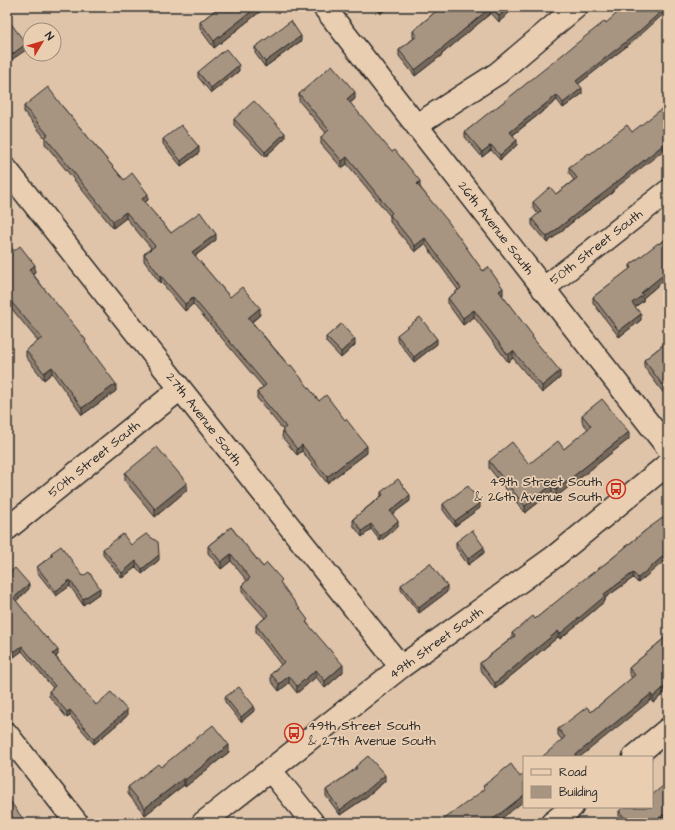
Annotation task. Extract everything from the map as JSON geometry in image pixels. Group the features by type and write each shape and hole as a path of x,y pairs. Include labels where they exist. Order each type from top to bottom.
{"street":[{"name":"26th Avenue South","path":"324,7 668,448"},
{"path":"417,125 498,74 576,7"},
{"name":"27th Avenue South","path":"7,170 401,667"},
{"name":"50th Street South","path":"544,289 668,191"},
{"name":"50th Street South","path":"7,529 180,389"},
{"name":"49th Street South","path":"203,823 271,771 401,667 554,557 668,464"},
{"path":"635,756 668,729"},
{"path":"7,734 77,823"},
{"path":"271,771 313,823"},
{"path":"552,823 571,808"}],"building":[{"path":"219,7 257,7 214,41 200,22"},
{"path":"441,7 491,7 415,70 399,50 417,36 413,31"},
{"path":"491,7 509,7 499,16"},
{"path":"624,7 666,7 636,34 576,81 582,88 563,103 557,95 510,132 517,140 500,155 491,145 482,152 465,132 605,21 606,23"},
{"path":"7,18 22,39 22,47 7,58"},
{"path":"291,21 301,36 265,62 255,47"},
{"path":"226,49 239,65 211,88 198,72"},
{"path":"332,65 355,92 347,99 392,152 395,150 420,181 417,184 447,220 483,271 488,267 503,288 499,291 533,336 532,337 560,371 542,386 513,351 508,355 474,310 463,318 448,298 461,288 425,238 415,246 390,215 392,213 347,157 342,161 321,137 329,130 299,94"},
{"path":"48,87 124,180 132,173 148,194 142,199 171,233 200,212 216,234 192,252 230,297 242,287 260,308 248,318 289,366 291,365 319,401 326,395 367,446 327,477 302,445 297,449 282,430 286,427 257,392 266,385 193,298 185,304 160,276 144,254 155,246 126,212 113,221 45,137 48,135 24,106"},
{"path":"254,101 285,133 265,152 234,119"},
{"path":"668,104 668,141 547,237 532,219 541,211 533,202 550,187 556,194 577,178 569,167 589,153 590,154 627,125 632,132"},
{"path":"181,125 199,147 181,161 163,139"},
{"path":"668,237 668,271 641,293 643,295 632,303 641,314 619,331 593,297 632,267 630,265"},
{"path":"7,243 14,251 20,246 35,265 29,270 86,340 85,342 116,384 82,408 52,367 44,373 26,350 42,338 7,297"},
{"path":"420,317 437,339 414,357 397,335"},
{"path":"341,324 355,339 341,352 326,337"},
{"path":"668,341 668,392 644,360"},
{"path":"602,399 629,432 556,490 552,485 525,506 489,461 512,442 529,464 558,441 564,449 591,426 582,415"},
{"path":"157,447 187,483 155,509 125,473"},
{"path":"398,479 410,495 390,511 398,521 380,536 371,524 362,531 353,519 383,495 381,492"},
{"path":"468,486 480,503 455,521 443,504"},
{"path":"668,514 668,552 638,578 633,573 604,594 605,596 560,634 558,631 495,683 480,663 515,636 512,633 533,616 535,619"},
{"path":"231,527 263,567 267,563 282,580 280,582 308,620 306,622 343,665 325,681 316,670 297,686 289,676 279,684 271,674 284,662 256,625 269,615 242,585 250,578 231,554 221,562 208,546"},
{"path":"472,530 484,547 468,559 456,542"},
{"path":"123,534 131,545 146,534 158,542 159,555 142,569 136,561 122,573 103,549"},
{"path":"61,546 83,576 89,572 100,588 83,599 70,580 56,591 37,567 53,555 51,553"},
{"path":"430,563 447,586 419,608 401,585"},
{"path":"15,568 29,584 14,598 46,638 47,637 58,650 53,654 96,705 111,692 127,710 94,739 70,710 67,712 49,691 55,686 22,646 14,652 7,643 7,575"},
{"path":"668,635 668,684 653,697 651,694 574,756 543,756 565,737 558,729 587,707 591,712 635,675 629,668"},
{"path":"239,687 254,706 241,717 225,697"},
{"path":"213,725 229,745 185,780 184,778 145,808 128,787 158,764 161,767"},
{"path":"368,756 385,775 340,810 326,790 357,768 355,767"},
{"path":"511,764 520,777 523,774 523,796 492,820 495,823 439,823 485,789 483,786"},
{"path":"668,782 668,811 653,823 629,823 619,811 623,808 653,808 653,794"},
{"path":"7,797 26,823 7,823"}],"place":[{"name":"49th Street South & 26th Avenue South","path":"616,489"},
{"name":"49th Street South & 27th Avenue South","path":"294,733"}]}
